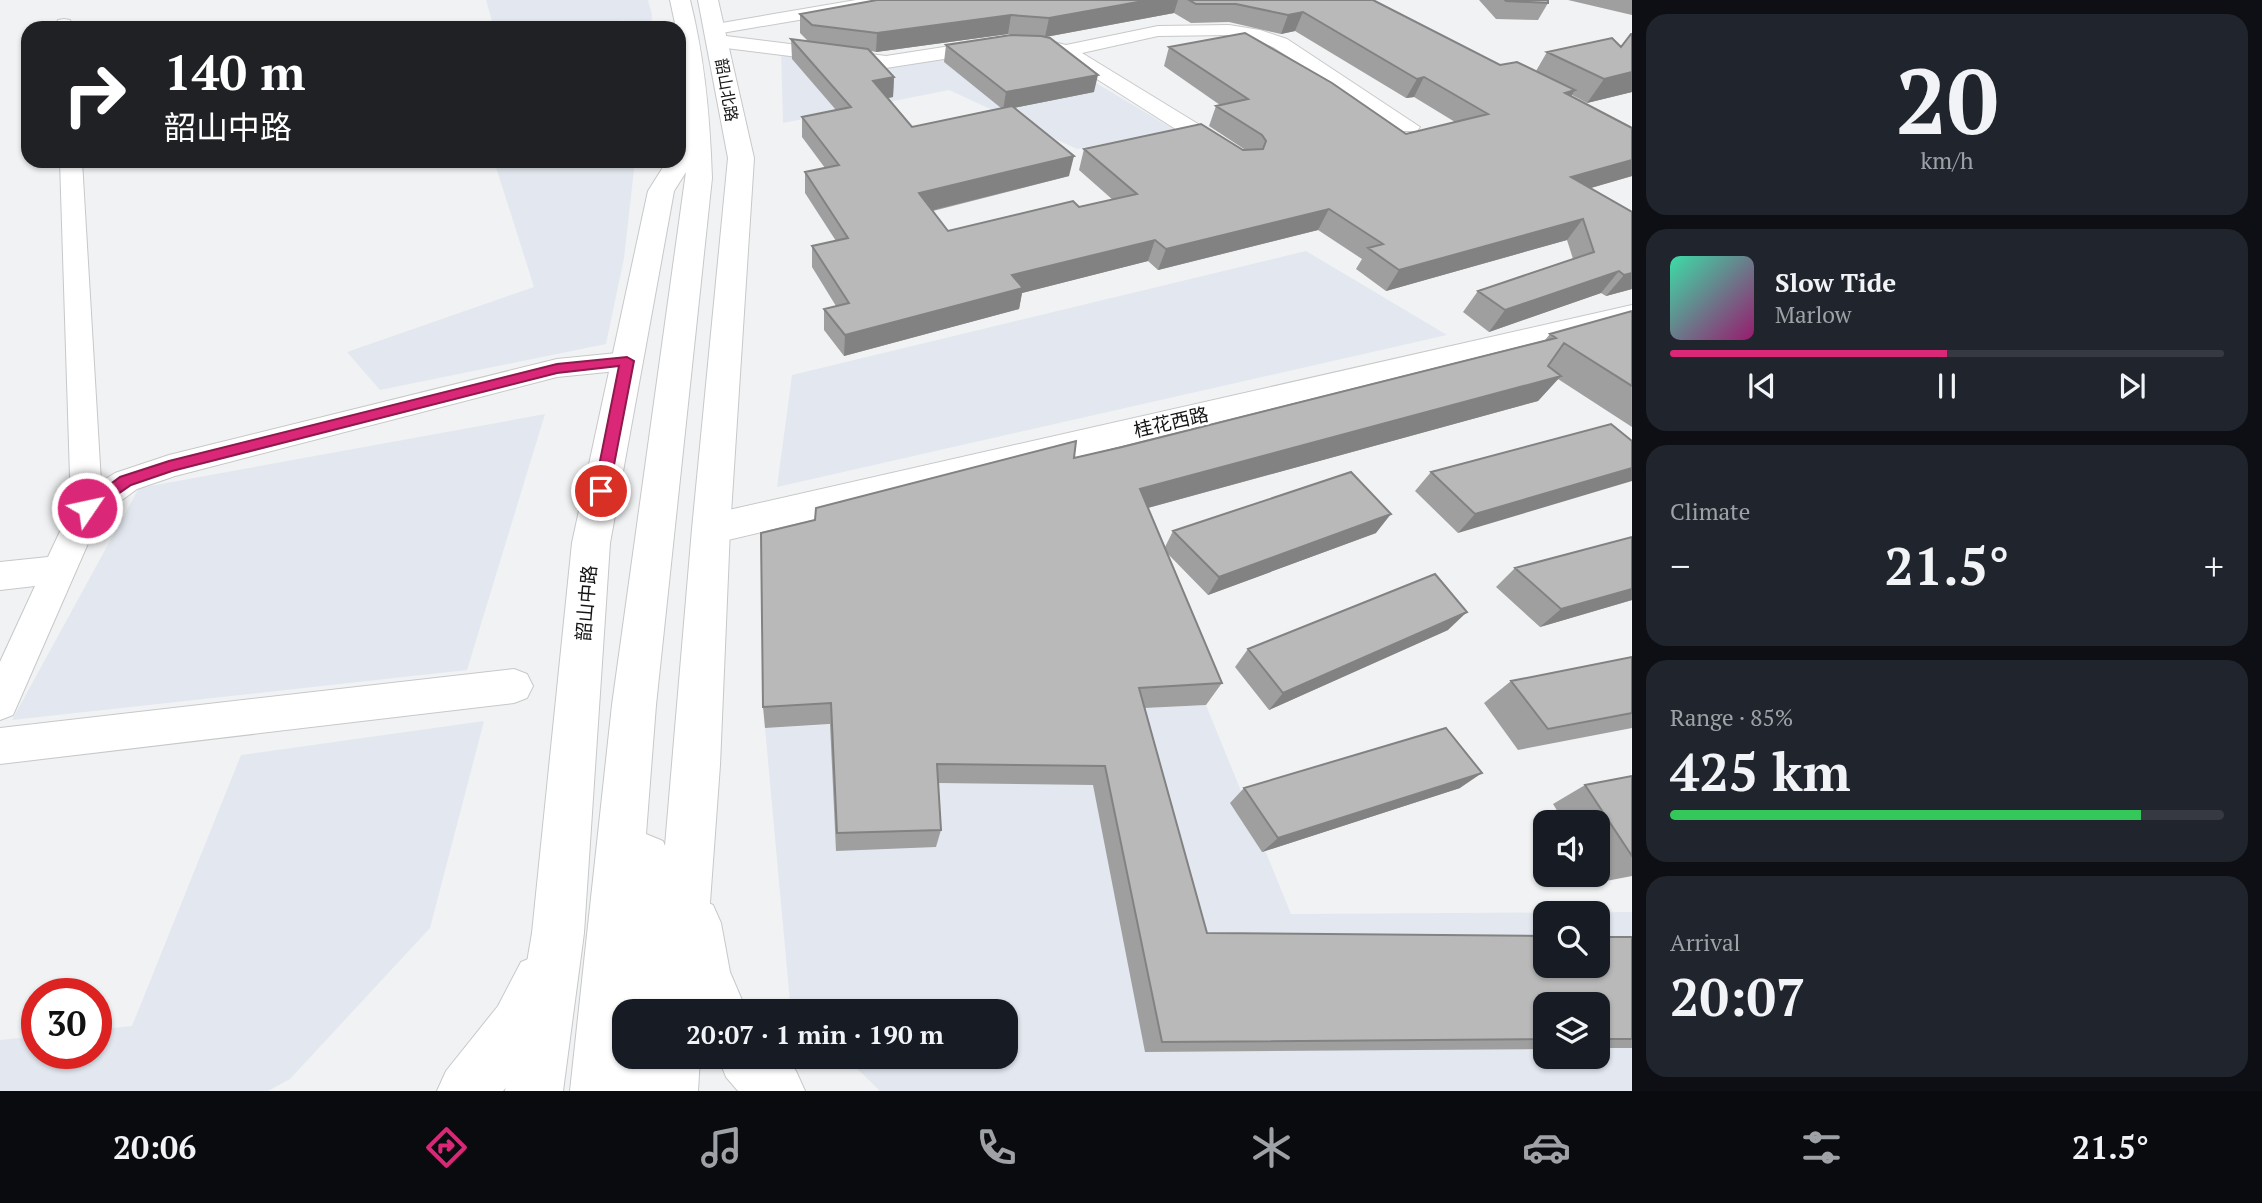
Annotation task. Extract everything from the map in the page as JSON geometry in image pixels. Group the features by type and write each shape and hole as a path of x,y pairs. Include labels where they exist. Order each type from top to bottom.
{"main road":[{"name":"韶山北路","path":"680,0 685,21"},
{"name":"韶山北路","path":"708,0 717,35 717,131 710,179"},
{"name":"韶山北路","path":"686,25 717,131 710,179"},
{"name":"韶山中路","path":"686,164 717,131"},
{"path":"676,999 697,765 711,529 740,186 741,158 717,131"},
{"name":"韶山中路","path":"534,1091 558,933 591,543 661,191 682,168"},
{"path":"636,999 657,704 710,179"},
{"path":"600,1091 634,705 710,179"},
{"name":"桂花西路","path":"711,529 1632,315"},
{"path":"687,877 704,972 715,999"},
{"path":"466,1091 491,1064 529,1009 558,933"},
{"path":"630,1091 631,1069"},
{"path":"669,1091 671,1069"},
{"path":"757,1069 776,1091"}],"street":[{"path":"717,35 887,0"},
{"path":"1066,51 1158,32 1230,30 1254,34 1280,43 1410,127"},
{"path":"717,35 886,62 1009,43 1038,44 1066,51 1244,163"},
{"path":"0,703 87,508 71,168"},
{"path":"87,508 126,481 169,466 557,368 627,361"},
{"path":"0,576 60,570"},
{"path":"0,746 514,686"}],"shaded area":[{"path":"486,0 648,0 652,15 652,21 492,21"},
{"path":"1039,49 1175,130 1077,149 949,90 783,123 781,50 886,62"},
{"path":"496,168 634,168 624,258 606,344 380,390 347,352 534,287"},
{"path":"1306,251 1447,335 777,487 792,375"},
{"path":"545,414 467,670 12,720 139,488"},
{"path":"1206,705 1291,914 1533,913 1533,978 1610,978 1610,912 1632,912 1632,1091 880,1091 857,1069 1018,1069 1018,999 790,999 765,728"},
{"path":"484,721 430,928 290,1079 268,1091 0,1091 0,1040 21,1038 21,1069 112,1069 112,1028 132,1026 241,755"}],"building":[{"path":"877,0 1149,0 1049,18 1011,15 877,33 812,25 800,14"},
{"path":"1189,0 1373,0 1500,65 1517,62 1575,90 1565,93 1632,128 1632,160 1571,177 1632,212 1632,273 1624,275 1619,271 1505,310 1478,291 1594,252 1583,219 1399,270 1368,248 1383,244 1329,209 1166,249 1155,240 1012,275 1023,288 845,335 824,309 849,303 812,246 848,238 805,172 839,165 802,117 851,107 791,39 868,49 894,77 873,81 912,127 1012,106 1074,156 919,193 948,231 1073,201 1079,207 1137,194 1084,149 1201,124 1243,150 1263,149 1266,141 1262,135 1216,106 1248,99 1169,47 1245,33 1332,83 1406,134 1488,114 1424,77 1417,79 1303,12 1288,15 1236,4 1196,4"},
{"path":"1548,0 1548,3 1506,1"},
{"path":"1631,34 1632,72 1604,79 1547,52 1612,38 1621,47"},
{"path":"1011,35 1050,38 1098,75 1006,92 946,45"},
{"path":"1632,311 1632,386 1564,343 1548,366 1561,376 1140,489 1222,683 1139,688 1207,933 1533,936 1533,978 1610,978 1610,937 1632,937 1632,1039 1610,1039 1610,992 1533,992 1533,1039 1162,1042 1105,766 937,764 941,830 837,833 831,703 763,707 761,533 815,520 816,508 1076,441 1074,458 1556,338 1550,334"},
{"path":"1611,424 1632,441 1632,468 1475,514 1431,472"},
{"path":"1351,472 1391,514 1219,577 1173,531"},
{"path":"1632,537 1632,589 1561,609 1515,568"},
{"path":"1435,574 1467,612 1283,693 1248,649"},
{"path":"1632,657 1632,713 1548,729 1511,681"},
{"path":"1446,728 1482,773 1278,838 1244,788"},
{"path":"1632,776 1632,856 1610,823 1610,810 1602,810 1585,785"}],"route":[{"path":"87,508 126,481 169,466 557,368 627,361 601,491"}]}
